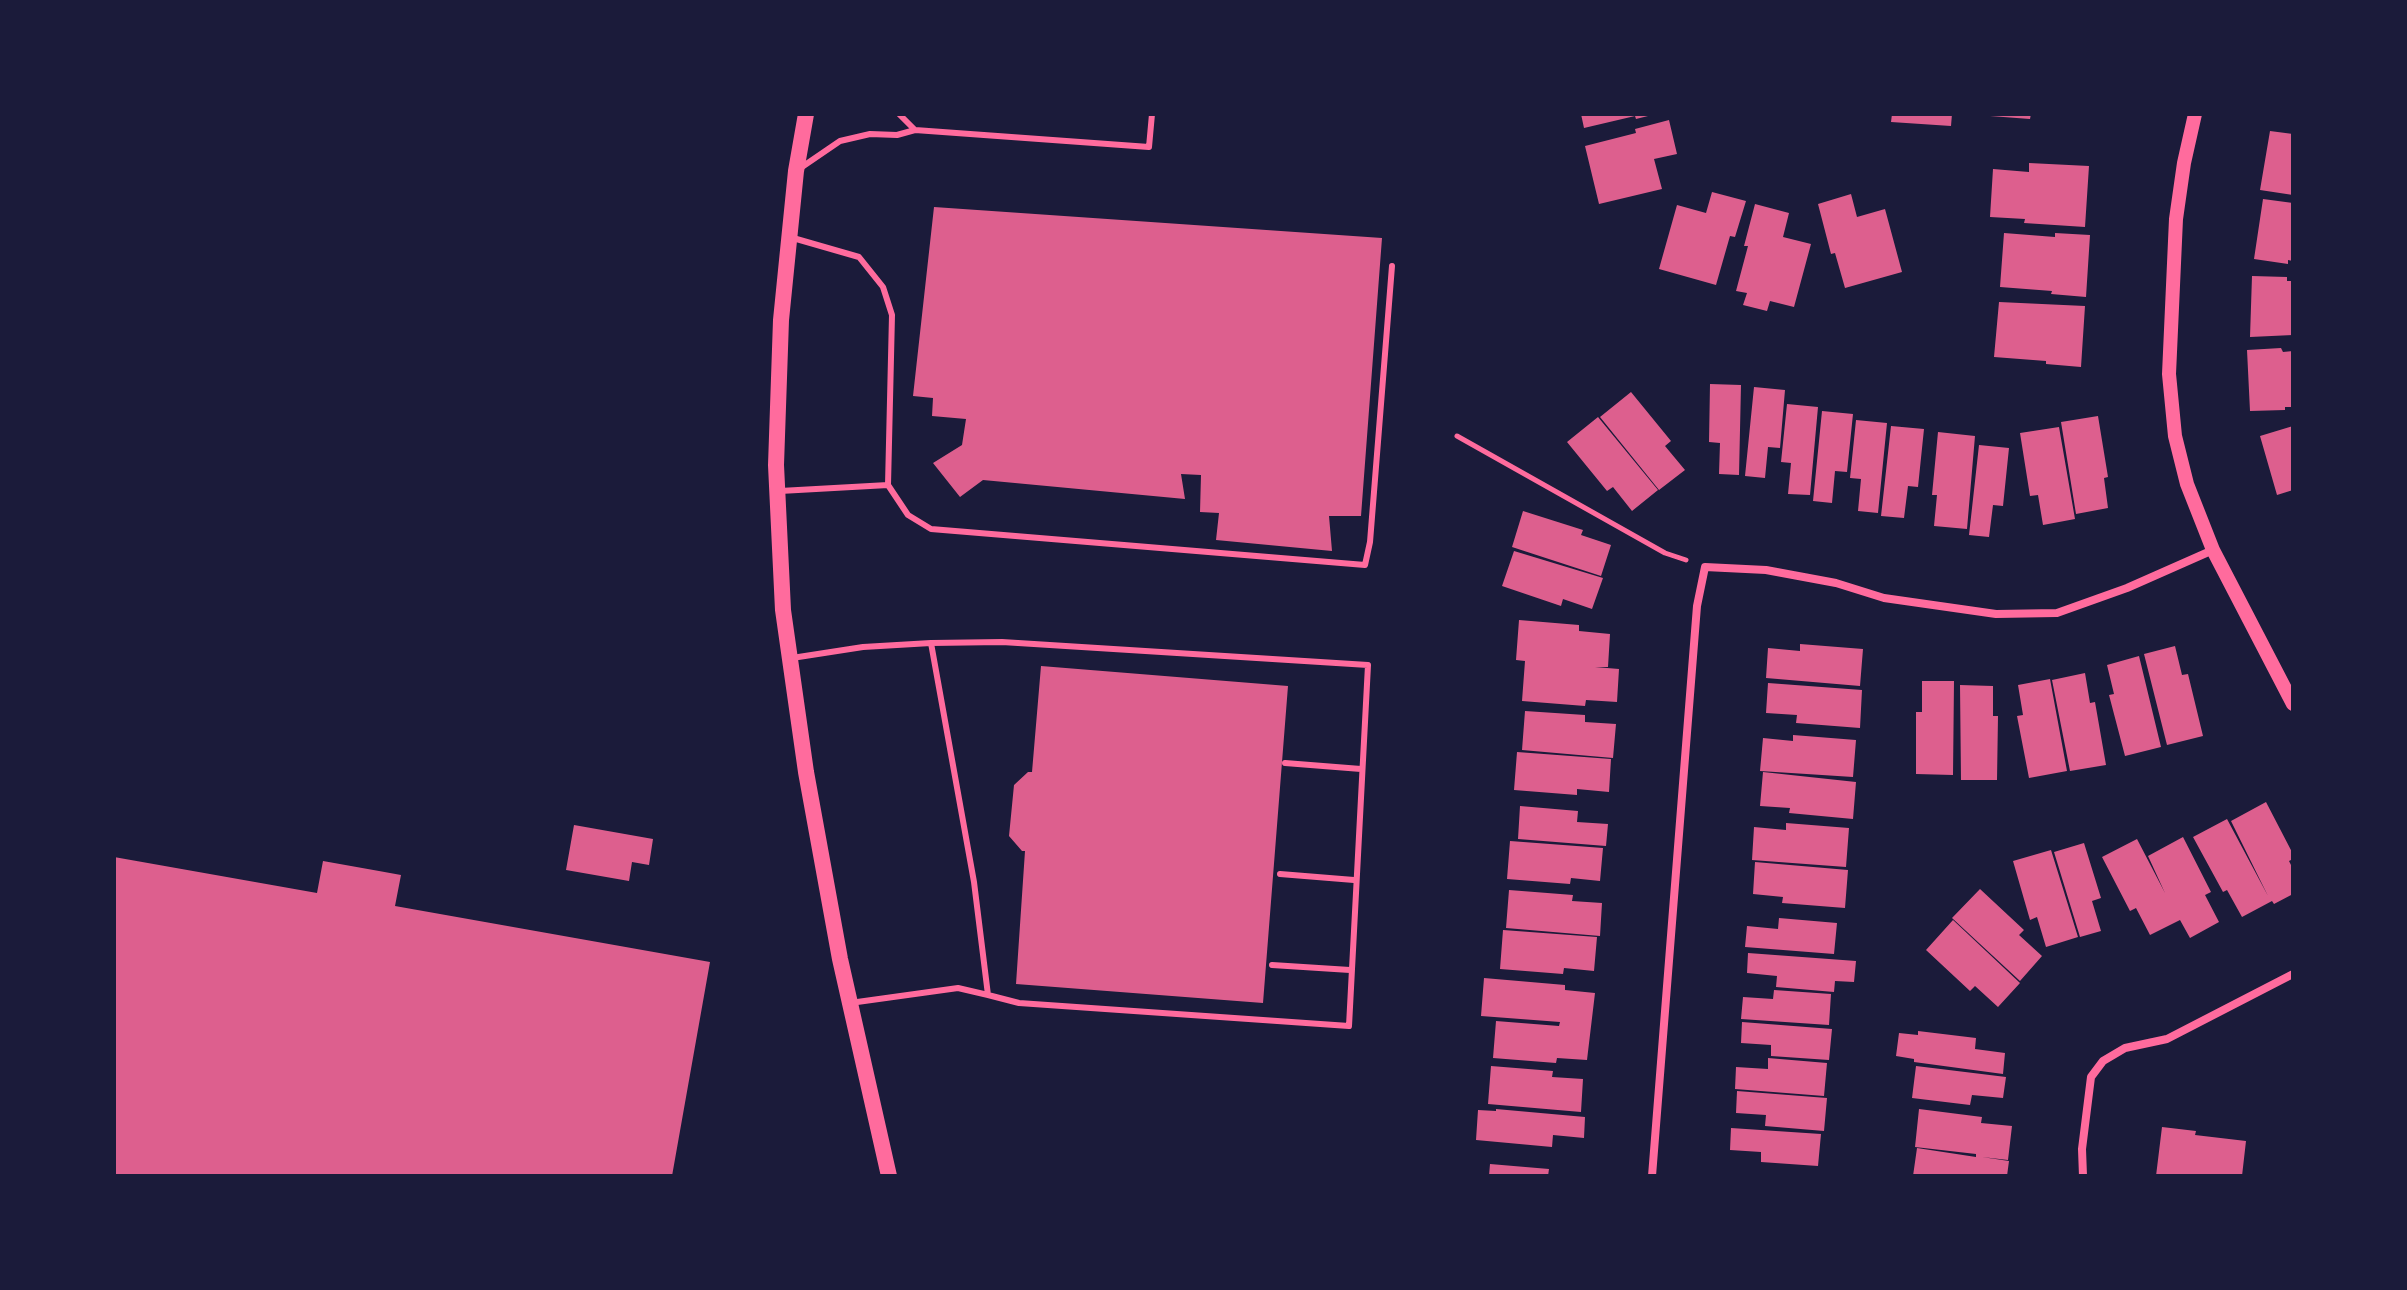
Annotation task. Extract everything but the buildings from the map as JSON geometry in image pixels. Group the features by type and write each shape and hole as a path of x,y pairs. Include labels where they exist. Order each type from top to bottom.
{"main road":[{"path":"806,114 796,171 781,320 777,492 783,610 806,772 840,959 889,1176"}],"street":[{"path":"2195,114 2176,219 2169,374 2178,448 2187,484 2213,550 2293,704"},
{"path":"1652,1176 1697,606 1705,567 1766,570 1836,583 1884,598 1996,614 2057,613 2127,588 2213,550"},
{"path":"2083,1176 2082,1149 2091,1077 2103,1061 2125,1048 2167,1039 2293,974"}],"lane":[{"path":"899,114 915,130"},
{"path":"796,171 840,141 870,134 897,135 915,130 1149,147 1152,114"},
{"path":"789,237 859,257 883,287 892,315 888,485 908,515 931,529 1365,565 1370,542 1392,266"},
{"path":"777,492 888,485"},
{"path":"791,659 863,647 1002,642 1368,665 1354,880 1349,1026 1019,1003 958,988 850,1003"},
{"path":"931,643 974,882 988,995"},
{"path":"1285,763 1361,769"},
{"path":"1280,874 1354,880"},
{"path":"1272,965 1350,970"}],"path":[{"path":"1457,436 1665,553 1705,567"}]}
